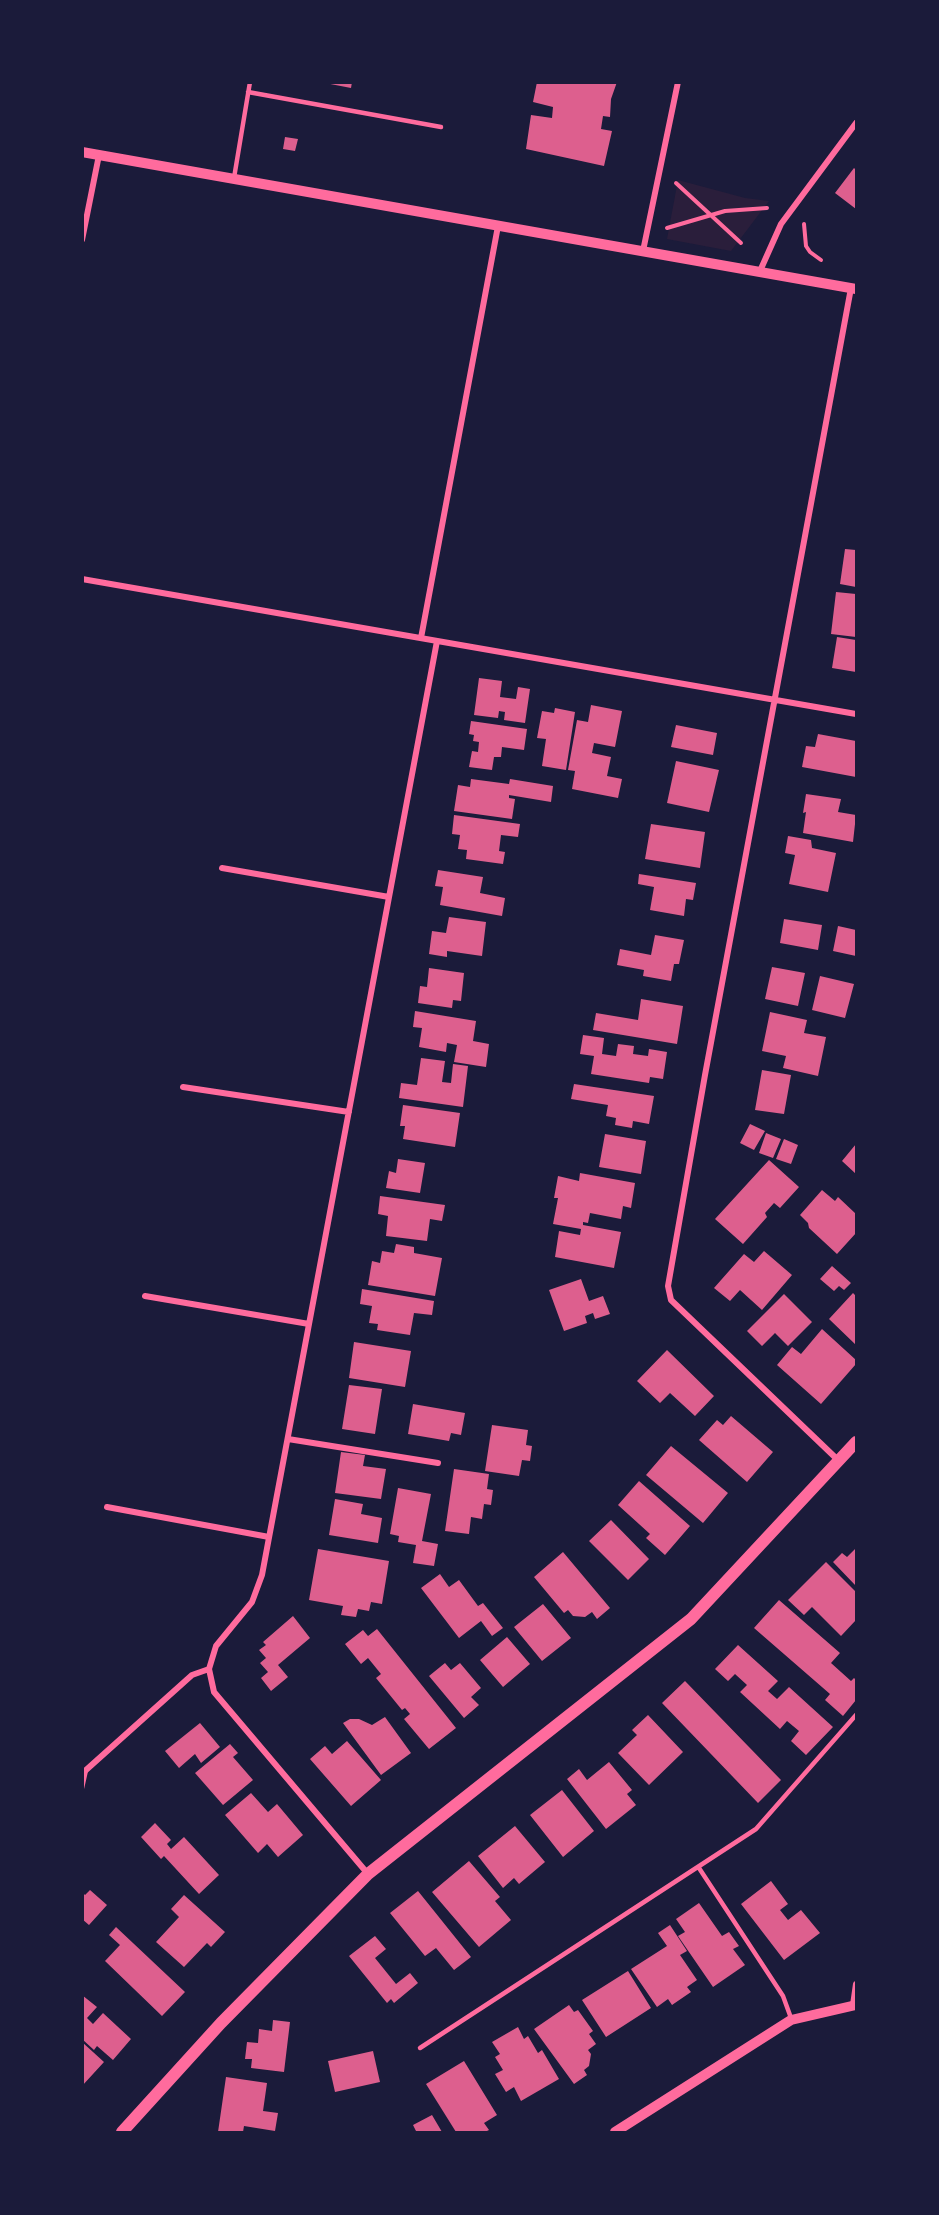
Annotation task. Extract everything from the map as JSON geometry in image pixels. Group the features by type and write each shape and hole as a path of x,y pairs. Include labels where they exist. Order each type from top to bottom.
{"main road":[{"path":"122,2133 221,2023 368,1874 691,1619 856,1442"}],"street":[{"path":"643,250 678,82"},
{"path":"760,272 781,224 856,123"},
{"path":"82,152 854,288 705,1075 669,1276 668,1293 670,1300 840,1461"},
{"path":"82,240 99,155"},
{"path":"421,638 498,225"},
{"path":"82,579 856,714"},
{"path":"368,1874 214,1692 209,1669 216,1646 252,1602 259,1589 437,641"},
{"path":"222,868 389,897"},
{"path":"183,1087 349,1112"},
{"path":"145,1296 309,1324"},
{"path":"288,1439 438,1463"},
{"path":"107,1507 269,1537"},
{"path":"86,1770 192,1675 209,1669"},
{"path":"615,2133 791,2020 855,2005 856,1984"}],"lane":[{"path":"234,179 250,82"},
{"path":"248,92 441,127"},
{"path":"420,2048 756,1829 856,1715"},
{"path":"82,1788 86,1770"},
{"path":"699,1868 783,1996 791,2020"}],"path":[{"path":"676,183 741,243"},
{"path":"667,228 725,211 767,208"},
{"path":"804,224 806,246 821,260"}],"shaded area":[{"path":"678,180 745,198 769,201 731,251 667,239"}],"building":[{"path":"320,82 352,82 351,88"},
{"path":"537,82 617,82 611,99 610,117 603,116 601,129 612,131 604,166 526,149 531,115 552,118 553,107 533,102"},
{"path":"285,137 298,139 295,151 283,149"},
{"path":"854,168 856,170 856,209 835,193"},
{"path":"845,549 856,550 856,587 840,584"},
{"path":"836,592 856,594 856,637 831,634"},
{"path":"837,637 856,640 856,672 832,668"},
{"path":"479,678 502,681 500,697 516,699 518,687 530,689 525,723 504,720 505,712 499,711 498,718 474,715"},
{"path":"591,705 622,711 615,747 594,743 592,753 611,757 607,776 622,779 618,798 572,789 575,771 568,770 577,720 588,722"},
{"path":"555,708 575,712 566,770 542,766 546,739 537,738 542,711 554,713"},
{"path":"471,721 527,729 524,750 502,747 501,757 494,757 492,770 469,767 472,751 478,752 479,742 473,741 474,735 469,734"},
{"path":"676,725 717,733 713,755 671,747"},
{"path":"818,734 856,741 856,777 802,767 806,746 815,747"},
{"path":"676,761 719,770 709,812 667,803"},
{"path":"471,779 509,784 510,779 553,786 551,802 509,795 509,798 515,799 512,819 454,811 458,785 470,787"},
{"path":"806,794 841,799 838,812 856,815 853,842 803,833"},
{"path":"454,815 520,824 518,837 501,835 499,851 505,852 503,864 466,859 467,850 458,849 460,835 452,834"},
{"path":"651,824 705,832 700,868 645,859"},
{"path":"788,836 811,840 812,848 836,853 828,892 789,884 795,855 785,853"},
{"path":"438,870 483,877 480,893 505,898 502,916 440,905 443,887 435,886"},
{"path":"639,874 696,883 693,900 686,899 684,916 650,910 654,887 638,884"},
{"path":"449,917 486,922 482,956 447,951 447,957 429,954 432,931 446,933"},
{"path":"784,919 822,925 818,950 780,943"},
{"path":"838,926 856,930 856,956 833,951"},
{"path":"655,935 684,940 679,964 674,964 671,981 643,976 644,970 617,965 620,949 651,955"},
{"path":"772,967 805,973 798,1006 765,999"},
{"path":"429,968 464,973 461,1001 453,1000 452,1008 418,1003 420,986 427,987"},
{"path":"820,976 854,984 845,1018 812,1010"},
{"path":"641,999 683,1006 677,1044 593,1030 596,1013 638,1020"},
{"path":"415,1011 476,1021 473,1041 489,1044 486,1067 454,1062 457,1045 447,1043 446,1052 419,1047 422,1028 413,1027"},
{"path":"770,1012 807,1020 804,1033 826,1037 818,1076 783,1068 786,1056 762,1051"},
{"path":"583,1035 604,1038 602,1054 616,1056 618,1044 634,1046 633,1054 648,1056 649,1049 667,1052 663,1079 650,1077 649,1083 591,1074 594,1056 580,1054"},
{"path":"421,1058 445,1061 442,1082 451,1083 453,1064 468,1066 463,1107 399,1098 401,1083 417,1085"},
{"path":"762,1070 791,1075 784,1114 755,1110"},
{"path":"574,1084 654,1096 649,1124 633,1121 632,1128 615,1125 616,1118 606,1116 608,1105 571,1099"},
{"path":"403,1105 460,1113 455,1147 403,1139 405,1126 400,1126"},
{"path":"750,1124 765,1131 754,1150 740,1143"},
{"path":"766,1133 781,1139 773,1158 759,1153"},
{"path":"605,1134 646,1141 641,1174 599,1167"},
{"path":"784,1139 798,1145 791,1164 776,1159"},
{"path":"856,1144 856,1174 842,1161"},
{"path":"398,1159 425,1163 420,1193 386,1188 389,1171 396,1173"},
{"path":"769,1160 799,1187 780,1208 774,1203 765,1213 767,1217 743,1244 715,1219"},
{"path":"580,1173 635,1183 631,1208 623,1206 621,1219 590,1213 588,1223 583,1222 583,1225 621,1232 614,1268 555,1257 559,1231 580,1235 581,1229 553,1224 558,1198 554,1198 558,1176 579,1181"},
{"path":"822,1190 835,1201 838,1197 856,1214 856,1233 837,1254 809,1228 808,1223 800,1215"},
{"path":"380,1196 445,1205 442,1221 430,1219 427,1241 386,1236 388,1216 378,1214"},
{"path":"396,1244 414,1247 414,1253 442,1258 435,1296 368,1285 372,1261 380,1263 382,1251 394,1253"},
{"path":"764,1251 792,1275 762,1310 740,1290 730,1301 714,1288 744,1254 754,1262"},
{"path":"832,1266 851,1283 844,1290 839,1286 834,1291 820,1279"},
{"path":"581,1279 589,1301 603,1296 610,1314 595,1319 593,1313 585,1316 587,1323 564,1331 549,1290"},
{"path":"362,1289 434,1301 432,1315 414,1313 410,1335 377,1330 378,1324 369,1323 372,1306 360,1304"},
{"path":"853,1293 856,1296 856,1345 829,1319"},
{"path":"784,1294 812,1322 788,1346 775,1333 762,1346 747,1331"},
{"path":"822,1329 856,1360 856,1364 821,1404 777,1365 792,1347 801,1354"},
{"path":"354,1342 411,1351 405,1387 349,1378"},
{"path":"667,1350 714,1396 695,1416 670,1393 660,1403 637,1381"},
{"path":"349,1385 382,1389 375,1434 342,1429"},
{"path":"413,1404 465,1413 461,1435 451,1433 449,1441 408,1434"},
{"path":"731,1416 773,1452 747,1482 699,1440 717,1420 723,1425"},
{"path":"492,1425 528,1430 526,1445 532,1446 530,1461 522,1460 519,1476 485,1471"},
{"path":"671,1446 728,1493 703,1523 646,1475"},
{"path":"341,1452 365,1455 363,1466 386,1469 381,1499 335,1493"},
{"path":"454,1469 489,1474 487,1489 493,1490 491,1505 484,1504 482,1519 471,1517 469,1534 445,1531"},
{"path":"639,1481 690,1526 665,1555 646,1538 650,1534 618,1505"},
{"path":"398,1488 431,1494 422,1541 438,1544 434,1566 413,1563 416,1545 398,1542 399,1536 390,1534"},
{"path":"335,1499 363,1504 361,1514 382,1518 378,1543 329,1535"},
{"path":"611,1520 649,1559 628,1580 589,1541"},
{"path":"856,1548 856,1586 833,1562 842,1553 847,1557"},
{"path":"318,1549 389,1561 382,1604 371,1602 369,1611 358,1609 356,1617 341,1615 343,1606 309,1600"},
{"path":"563,1552 610,1608 597,1619 592,1612 585,1617 573,1616 568,1610 564,1613 534,1577"},
{"path":"826,1562 856,1592 856,1620 841,1636 812,1607 804,1615 788,1600"},
{"path":"440,1574 449,1587 459,1580 478,1606 483,1603 503,1628 492,1636 481,1621 459,1638 421,1588"},
{"path":"779,1600 840,1653 831,1663 851,1681 854,1678 856,1680 856,1700 843,1716 825,1700 830,1694 754,1628"},
{"path":"543,1604 571,1638 542,1661 514,1627"},
{"path":"293,1616 310,1638 278,1665 288,1677 271,1691 261,1678 268,1672 260,1663 266,1658 259,1650 266,1645 263,1642"},
{"path":"377,1629 456,1728 429,1749 404,1719 410,1714 405,1708 402,1710 376,1678 381,1674 368,1658 361,1664 345,1644 363,1630 368,1636"},
{"path":"507,1637 530,1664 503,1687 480,1660"},
{"path":"738,1645 778,1681 768,1691 777,1699 789,1687 833,1727 806,1755 791,1741 799,1731 787,1721 780,1729 740,1692 747,1685 735,1674 728,1681 715,1669"},
{"path":"445,1663 451,1670 460,1663 481,1688 471,1697 479,1705 464,1718 429,1676"},
{"path":"685,1681 781,1780 758,1803 662,1703"},
{"path":"648,1715 683,1752 649,1785 618,1753 637,1735 632,1730"},
{"path":"385,1717 411,1753 381,1775 343,1723 350,1719 359,1719 372,1725"},
{"path":"200,1723 220,1747 201,1763 195,1754 179,1768 165,1751"},
{"path":"347,1741 381,1780 351,1806 310,1759 325,1746 332,1754"},
{"path":"230,1744 238,1753 233,1757 253,1780 223,1805 195,1773"},
{"path":"609,1762 632,1790 627,1794 636,1805 606,1829 567,1779 579,1769 587,1780"},
{"path":"562,1790 594,1831 563,1857 530,1815"},
{"path":"251,1793 268,1812 277,1804 303,1835 278,1857 267,1844 258,1853 225,1815"},
{"path":"155,1823 171,1840 167,1844 171,1849 184,1837 219,1875 199,1894 164,1856 161,1859 141,1837"},
{"path":"515,1826 545,1862 519,1884 514,1878 503,1888 478,1856"},
{"path":"469,1861 500,1897 495,1901 511,1920 479,1947 432,1892"},
{"path":"771,1881 788,1904 780,1910 788,1920 801,1910 820,1933 784,1960 741,1904"},
{"path":"90,1890 107,1905 89,1925 82,1919 82,1892 85,1895"},
{"path":"418,1891 471,1957 454,1970 436,1948 425,1956 390,1913"},
{"path":"184,1895 225,1932 211,1947 207,1943 184,1967 156,1942 179,1917 171,1909"},
{"path":"699,1903 722,1936 729,1932 739,1946 733,1949 745,1965 713,1987 678,1936 685,1932 676,1919"},
{"path":"670,1925 687,1951 680,1955 697,1980 687,1987 691,1992 672,2005 668,1999 657,2007 631,1969 667,1946 658,1933"},
{"path":"116,1927 185,1992 162,2016 105,1961 120,1945 109,1935"},
{"path":"375,1936 386,1949 375,1958 396,1984 410,1973 418,1983 394,2003 391,1999 387,2003 349,1956"},
{"path":"628,1971 651,2008 606,2037 582,2000"},
{"path":"82,1995 97,2007 87,2018 93,2024 103,2013 131,2039 113,2060 97,2046 94,2050 82,2039"},
{"path":"569,2005 574,2012 578,2010 593,2031 589,2034 596,2044 588,2050 591,2054 589,2066 584,2070 587,2075 574,2084 534,2029"},
{"path":"273,2020 290,2022 284,2072 251,2068 252,2059 245,2059 247,2042 258,2043 259,2029 272,2031"},
{"path":"518,2027 524,2039 528,2036 538,2053 542,2050 559,2079 521,2101 514,2087 506,2092 495,2074 503,2070 495,2057 500,2054 492,2042"},
{"path":"82,2042 104,2062 82,2086"},
{"path":"373,2051 380,2082 335,2092 328,2061"},
{"path":"464,2061 497,2115 484,2123 489,2130 485,2132 456,2132 426,2084"},
{"path":"226,2077 267,2083 263,2111 278,2113 275,2131 244,2126 243,2132 218,2132"},
{"path":"432,2115 442,2132 413,2132 416,2131 413,2125"}]}
